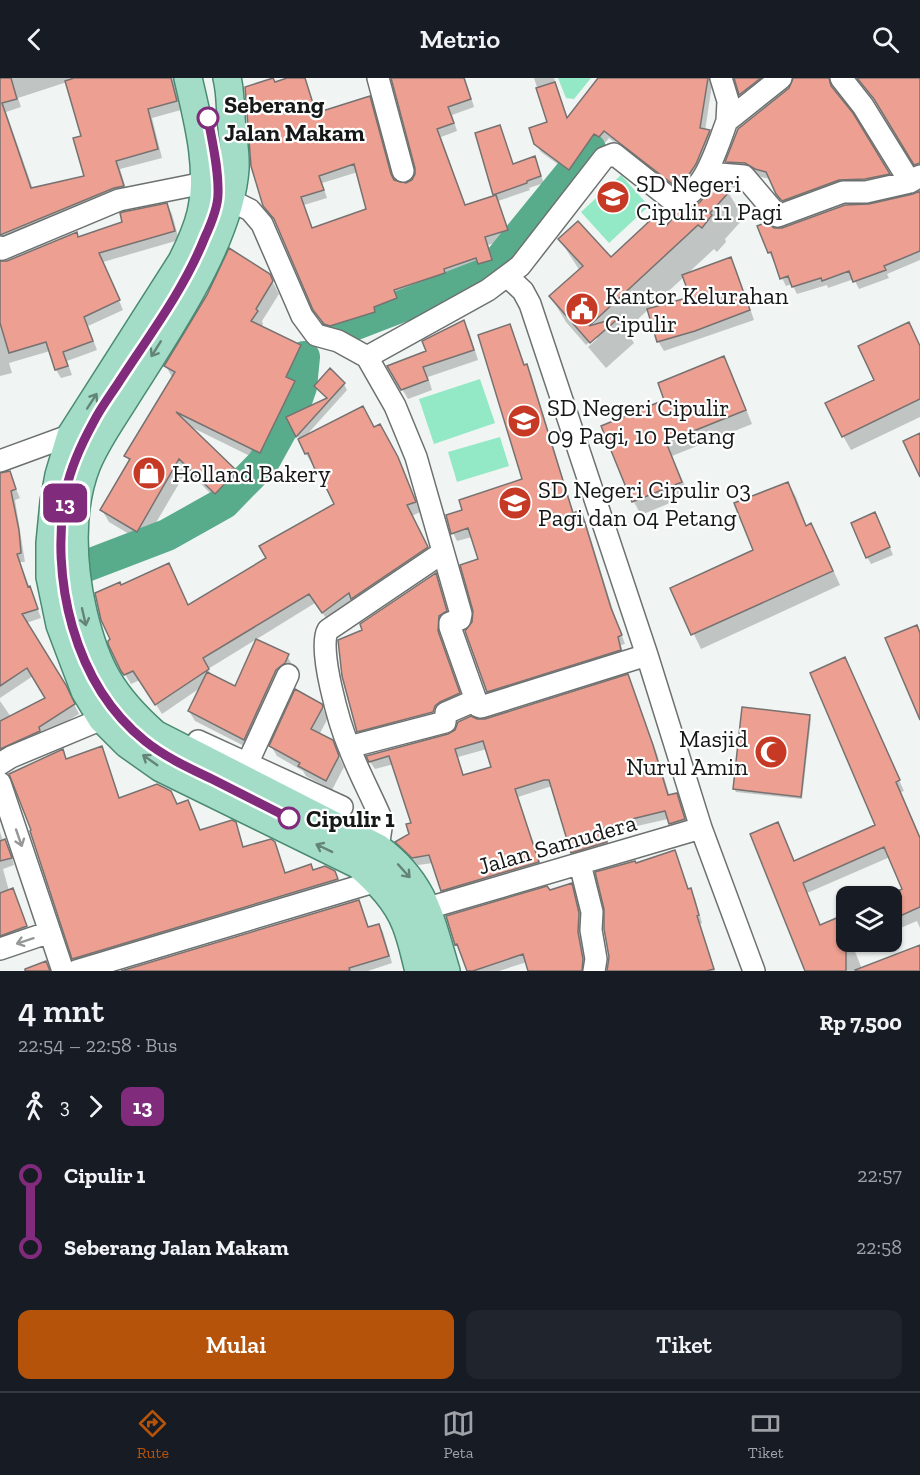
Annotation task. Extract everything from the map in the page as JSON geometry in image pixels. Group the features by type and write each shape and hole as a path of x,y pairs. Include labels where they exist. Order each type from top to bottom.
{"main road":[{"path":"188,78 201,140 204,183 202,211 195,236 182,261 71,435 59,475 50,543 50,577 60,625 85,691 102,719 127,744 161,768 359,865 377,881 397,908 406,924 419,971"},
{"path":"231,79 235,168 230,200 207,262 87,464 79,497 74,535 78,592 90,644 103,674 115,692 133,715 155,734 244,771 378,848 405,872 428,908 446,971"}],"street":[{"path":"378,78 403,171"},
{"path":"367,357 508,277 520,266 609,155 614,154 672,200 681,199 692,191 707,173 727,121 728,100 721,78"},
{"path":"727,121 781,78"},
{"path":"707,173 744,176 778,216 843,192 866,192 915,179 841,78"},
{"path":"0,247 2,249 119,200 204,183"},
{"path":"230,200 250,210 262,224 302,316 316,335 338,341 367,357 395,406 416,457 438,530 442,553 461,614 460,619 450,623 450,627 478,706 481,707 646,655"},
{"path":"508,277 524,291 530,303 701,828 754,971"},
{"path":"0,462 71,435"},
{"path":"378,848 380,816 349,747 331,690 324,646 325,634 442,553"},
{"path":"229,802 288,675"},
{"path":"349,747 445,722 446,713 476,700"},
{"path":"0,764 11,757 102,719"},
{"path":"198,741 244,771 342,807"},
{"path":"0,783 63,971"},
{"name":"Jalan Samudera","path":"428,908 701,828"},
{"path":"580,864 592,912 591,930 596,959 594,971"},
{"path":"76,971 377,881"},
{"path":"0,949 50,932"}],"green space":[{"path":"558,78 591,78 574,99 566,98"},
{"path":"621,175 649,206 609,243 581,212"},
{"path":"480,379 495,423 434,444 419,399"},
{"path":"500,437 509,466 457,482 448,452"}],"building":[{"path":"0,78 11,78 17,99 2,103 31,188 84,176 73,138 81,136 65,81 74,78 171,78 177,101 148,109 158,149 116,161 124,186 114,188 0,235"},
{"path":"273,78 275,82 287,78 305,78 316,113 370,96 391,174 394,180 406,183 412,180 415,168 391,78 464,78 471,99 448,107 454,123 437,129 465,205 496,195 508,230 485,237 492,260 478,264 476,258 444,269 445,273 394,290 397,298 374,307 375,312 330,326 324,324 313,310 274,219 263,206 251,166 245,87","holes":["354,164 366,209 312,228 301,197 324,190 319,176"]},
{"path":"598,78 708,78 700,128 710,130 696,164 684,182 675,186 604,131 599,137 594,134 569,170 534,144 529,128 547,122 536,88 555,82 567,118"},
{"path":"734,78 761,78 739,95"},
{"path":"793,78 829,78 831,86 853,113 890,174 865,179 839,180 782,201 776,194 766,172 745,163 725,162 738,129 789,88"},
{"path":"857,78 920,78 920,163 914,165 874,99"},
{"path":"500,125 513,164 535,156 541,176 493,195 475,133"},
{"path":"713,186 726,187 730,191 710,213 712,215 702,228 698,225 589,326 620,317 590,343 549,296 583,266 558,239 578,221 611,257 656,215 666,226 678,212 690,209 700,202"},
{"path":"920,191 920,251 884,266 886,270 853,282 849,271 822,281 821,278 792,287 788,276 780,279 771,252 768,253 757,226 767,222 774,228 782,228 845,205 869,204"},
{"path":"167,203 175,231 99,253 120,300 84,317 93,341 63,352 68,366 55,370 46,342 9,353 0,323 0,261 7,261 77,232 78,237 122,222 120,213"},
{"path":"229,248 270,274 273,281 251,321 301,345 286,377 295,381 260,453 176,412 237,471 215,494 179,459 137,532 100,510 130,459 124,456 175,372 164,366 207,295"},
{"path":"731,257 750,310 695,331 657,342 647,309 690,297 682,275"},
{"path":"464,320 474,350 423,367 428,380 401,390 387,366 426,351 422,341"},
{"path":"909,322 920,346 920,399 842,437 825,403 874,380 858,346"},
{"path":"510,324 524,365 527,364 573,513 581,510 611,608 622,635 618,637 621,650 487,692 465,631 472,622 473,611 460,565 478,559 468,528 451,534 446,515 462,510 459,500 522,479 478,335"},
{"path":"724,356 746,410 666,442 682,482 632,502 601,426 664,400 658,383"},
{"path":"330,368 345,383 296,437 286,417 327,398 314,386"},
{"path":"363,406 374,427 380,424 398,457 416,502 407,505 428,547 351,599 349,593 322,613 309,594 203,658 209,669 155,705 133,671 124,675 121,671 108,644 110,639 101,620 95,593 120,582 121,585 169,563 188,605 266,558 259,546 334,504 318,471 316,472 308,453 305,454 298,439"},
{"path":"920,433 920,477 903,441"},
{"path":"10,471 16,489 11,491 19,530 21,553 17,554 38,609 22,614 66,685 75,704 39,727 40,731 0,749 0,721 45,698 27,668 0,686 0,473"},
{"path":"788,482 806,526 811,523 833,571 691,635 670,588 753,550 734,503"},
{"path":"875,512 890,547 866,558 851,523"},
{"path":"436,573 447,611 439,616 438,631 460,693 440,702 435,706 433,712 357,732 342,676 338,640 362,630 360,624"},
{"path":"917,625 920,633 920,720 885,638"},
{"path":"256,639 289,654 285,663 276,670 244,740 188,711 207,672 235,686"},
{"path":"845,657 900,780 896,782 920,838 920,907 902,915 902,886 884,847 803,883 820,925 836,918 836,952 846,952 846,971 805,971 750,834 778,822 794,861 875,825 810,673"},
{"path":"628,674 668,795 677,793 685,819 669,824 665,811 632,819 603,828 607,842 571,853 549,780 544,780 515,789 539,862 441,891 429,855 412,858 395,842 409,834 406,824 411,823 389,756 369,762 366,756 448,734 455,730 458,722 471,716 485,719","holes":["483,741 491,767 463,775 455,749"]},
{"path":"295,689 322,704 323,707 311,729 333,740 339,756 326,781 298,766 300,763 269,746"},
{"name":"Masjid Nurul Amin","path":"742,707 810,715 801,797 733,789"},
{"path":"102,746 119,798 157,784 171,791 177,804 188,800 200,830 232,820 236,822 243,847 271,839 275,842 285,873 311,864 313,870 325,866 335,871 338,879 72,959 31,830 9,774 63,749 66,759"},
{"path":"5,839 12,858 0,861 0,841"},
{"path":"675,850 688,889 691,888 699,915 697,916 714,969 706,971 607,971 609,957 604,929 604,909 595,872 635,861 636,863"},
{"path":"572,883 579,913 578,932 583,959 582,971 528,971 523,954 467,971 457,944 455,945 446,916 547,886 550,890"},
{"path":"13,888 27,926 0,936 0,893"},
{"path":"359,900 368,927 379,924 389,956 349,968 350,971 121,971"},
{"path":"920,945 920,971 855,971 855,970"},
{"path":"46,961 50,971 25,971 25,969"}],"waterway":[{"path":"335,332 490,272 590,149"},
{"path":"86,566 167,535 224,503 263,463 294,407 301,387 304,357"}],"bus line":[{"name":"13","path":"208,118 218,195 211,222 198,254 176,295 93,421 77,456 66,489 64,506 61,555 63,588 83,656 98,689 118,716 145,741 167,756 289,818"}],"place":[{"name":"Seberang Jalan Makam","path":"208,118"},
{"name":"SD Negeri Cipulir 11 Pagi","path":"613,197"},
{"name":"Kantor Kelurahan Cipulir","path":"582,309"},
{"name":"SD Negeri Cipulir 09 Pagi, 10 Petang","path":"524,421"},
{"name":"Holland Bakery","path":"149,473"},
{"name":"SD Negeri Cipulir 03 Pagi dan 04 Petang","path":"515,503"},
{"name":"Masjid Nurul Amin","path":"771,752"},
{"name":"Cipulir 1","path":"289,818"}]}
